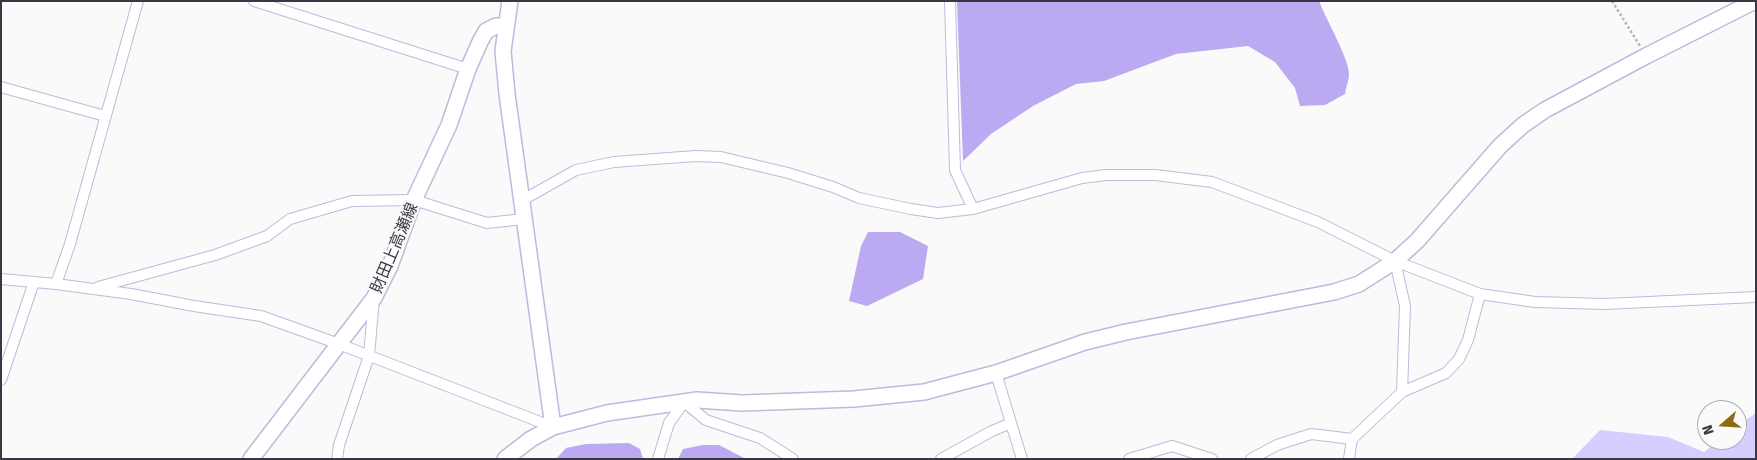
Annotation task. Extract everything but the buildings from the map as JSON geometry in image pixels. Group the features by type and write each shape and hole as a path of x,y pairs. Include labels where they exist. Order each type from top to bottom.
{"street":[{"path":"56,284 70,244 138,1"},
{"path":"254,1 468,69"},
{"path":"510,1 503,51 507,94 520,201 553,427"},
{"path":"950,1 955,170 973,209"},
{"path":"505,459 531,439 553,427 607,413 697,400 751,403 854,399 924,392 996,372 1085,342 1126,332 1334,292 1359,284 1395,261 1417,241 1500,146 1523,125 1545,110 1646,56 1755,1"},
{"name":"財田上高瀬線","path":"251,459 374,298 390,266 414,200 449,124 468,69 486,31 496,26 505,27"},
{"path":"1,87 105,116"},
{"path":"520,201 576,170 614,162 696,156 721,157 788,173 833,187 859,198 938,213 973,209 1082,178 1106,175 1155,175 1212,182 1318,222 1395,261 1480,294 1535,302 1605,304 1756,297"},
{"path":"92,289 215,255 266,236 290,219 352,201 414,200 487,223 523,219"},
{"path":"1395,261 1404,306 1402,392"},
{"path":"1,279 92,289 261,316 339,344 553,427"},
{"path":"1,380 34,282"},
{"path":"1349,459 1352,439 1402,392 1446,373 1459,359 1468,340 1480,294"},
{"path":"337,459 339,446 369,356 374,298"},
{"path":"996,372 1022,459"},
{"path":"658,459 668,423 684,402"},
{"path":"684,402 706,420 760,438 793,459"},
{"path":"941,459 992,431 1011,423"},
{"path":"1251,459 1277,445 1311,434 1352,439"},
{"path":"1129,459 1172,446 1212,459"}],"path":[{"path":"1612,1 1646,56"}],"shaded area":[{"path":"957,1 1319,1 1345,59 1349,79 1345,94 1325,105 1300,106 1295,88 1275,62 1248,46 1176,54 1104,81 1076,84 1033,106 991,134 963,161"},
{"path":"868,232 900,232 928,246 923,279 867,306 849,301 861,246"},
{"path":"1756,413 1756,459 1572,459 1600,430 1668,437 1704,452 1706,450 1747,450 1747,419"},
{"path":"629,443 640,449 643,459 556,459 566,448 586,444"},
{"path":"703,445 719,445 746,459 678,459 683,449"}]}
